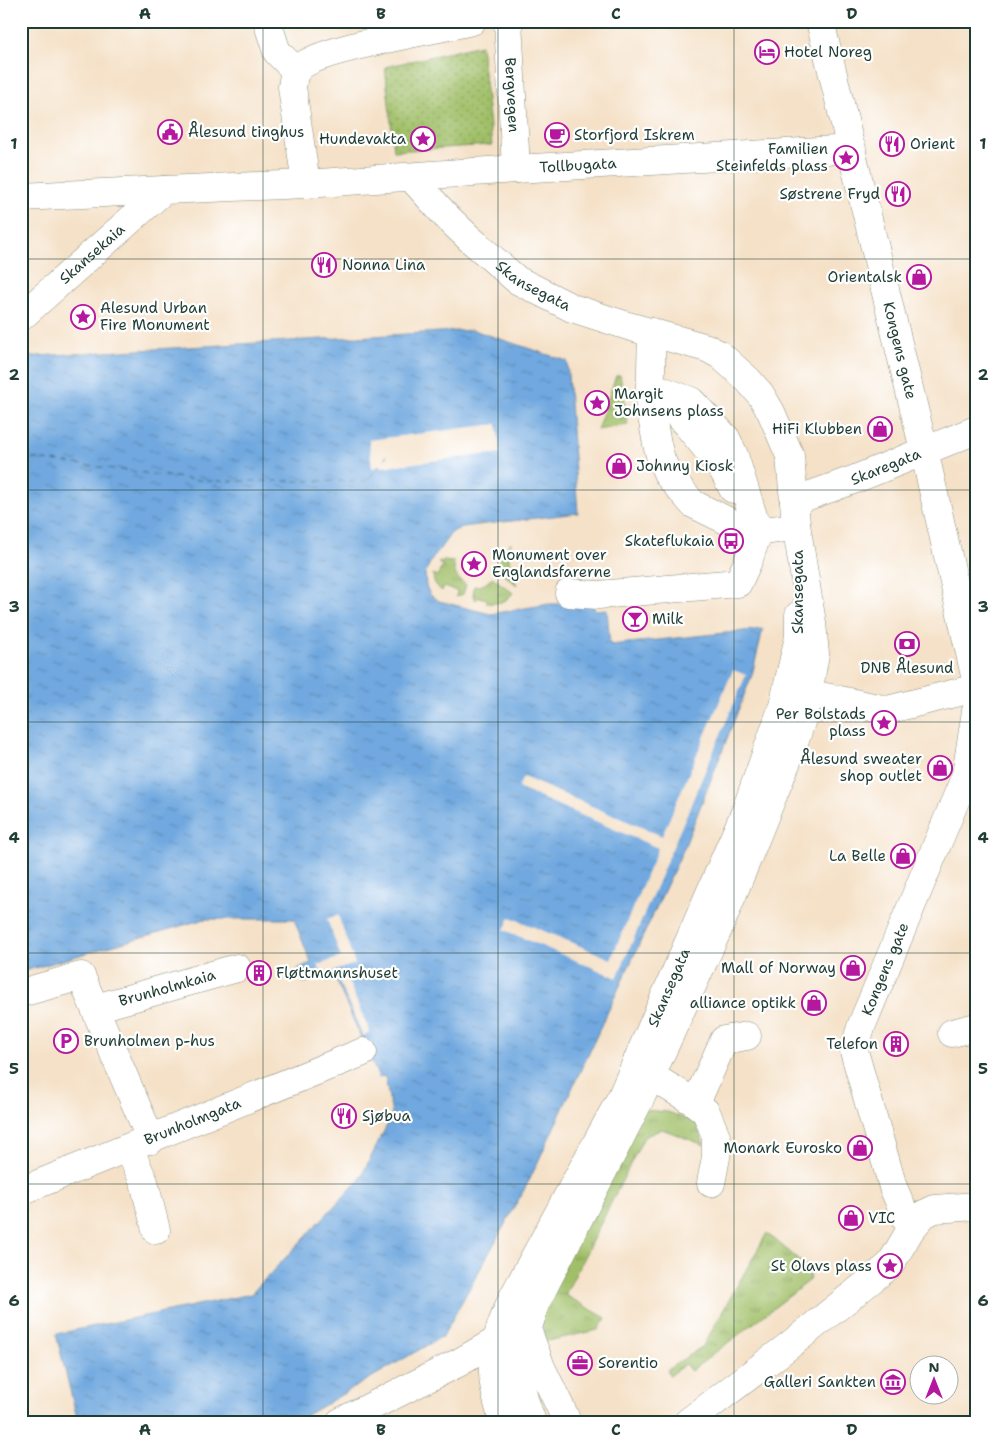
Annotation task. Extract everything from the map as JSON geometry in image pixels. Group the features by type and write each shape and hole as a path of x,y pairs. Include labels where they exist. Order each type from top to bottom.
{"street":[{"path":"267,21 277,52 296,71"},
{"path":"21,197 306,184 292,86 296,71 304,64 351,47 472,21"},
{"name":"Bergvegen","path":"508,21 516,169"},
{"name":"Kongens gate","path":"820,21 924,450 976,680"},
{"name":"Tollbugata","path":"306,184 516,169 678,161 852,149"},
{"name":"Skansegata","path":"411,177 464,234 517,280 572,308 708,348 732,364 761,396 771,412 790,456 796,520 799,637 798,691 805,710 792,749 721,924 643,1070 593,1194 535,1304 520,1360 520,1378 524,1399 532,1422"},
{"name":"Skansekaia","path":"21,317 164,190"},
{"path":"652,332 650,396 661,459 668,475 693,504 736,525 758,532"},
{"path":"650,396 720,494 758,532"},
{"path":"569,593 598,595 738,583 749,559 758,532 734,455 726,438 691,401 650,396"},
{"name":"Skaregata","path":"758,532 785,528 853,480 976,430"},
{"path":"798,691 887,710 976,688"},
{"name":"Kongens gate","path":"911,1229 893,1187 854,1052 860,1027 966,775 976,711"},
{"name":"Brunholmkaia","path":"96,1008 238,968"},
{"path":"21,992 81,976 96,1008 140,1144 144,1182 156,1230"},
{"path":"694,1102 700,1094 724,1040 747,1036"},
{"name":"Brunholmgata","path":"21,1191 363,1052"},
{"path":"643,1070 694,1102 706,1112 716,1136 716,1157 711,1183"},
{"name":"Skansegata","path":"503,1422 492,1369 496,1342 504,1318 513,1297 621,1098 643,1070"},
{"path":"688,1422 786,1348 890,1265 911,1229 924,1214 935,1209 976,1206"},
{"path":"527,1329 541,1367 566,1422"},
{"path":"340,1422 496,1342"}],"green space":[{"path":"481,45 492,145 394,151 385,67"},
{"path":"620,375 628,425 597,430 616,376"},
{"path":"511,542 509,564 517,585 495,567"},
{"path":"443,561 454,562 456,575 466,585 463,594 456,597 457,591 443,587 442,591 435,584 433,574 437,576 443,565 438,563"},
{"path":"492,577 513,593 498,603 487,603 487,599 478,597 476,600 473,596 474,586 484,584"},
{"path":"620,1108 668,1112 697,1123 704,1145 662,1129 644,1137 565,1295 606,1318 598,1330 543,1342 509,1318"},
{"path":"767,1233 811,1270 809,1281 691,1371 685,1364 670,1376 667,1370 703,1346"}],"water":[{"path":"473,330 567,361 578,513 462,527 452,532 431,561 425,573 426,586 430,595 439,601 490,614 549,604 593,604 595,610 607,609 610,645 763,629 752,675 684,848 530,1179 443,1336 298,1420 298,1422 78,1422 56,1334 251,1294 360,1179 392,1115 385,1076 379,1078 335,978 327,981 325,976 304,983 298,969 311,963 294,919 205,919 21,972 21,357"}],"pier":[{"path":"497,424 500,453 372,468 369,440"},
{"path":"733,670 746,675 617,978 504,930 510,917 611,959 658,848 518,788 523,777 662,836"},
{"path":"338,915 355,964 322,975 318,965 341,957 327,919"},
{"path":"345,974 370,1032 363,1036 337,977"}],"ferry route":[{"path":"21,457 206,481 367,481 389,453"}],"place":[{"name":"Hotel Noreg","path":"767,52"},
{"name":"Ålesund tinghus","path":"170,132"},
{"name":"Storfjord Iskrem","path":"557,135"},
{"name":"Hundevakta","path":"423,139"},
{"name":"Orient","path":"892,144"},
{"name":"Familien Steinfelds plass","path":"846,158"},
{"name":"Søstrene Fryd","path":"898,194"},
{"name":"Nonna Lina","path":"324,265"},
{"name":"Orientalsk","path":"919,277"},
{"name":"Alesund Urban Fire Monument","path":"83,317"},
{"name":"Margit Johnsens plass","path":"597,403"},
{"name":"HiFi Klubben","path":"880,429"},
{"name":"Johnny Kiosk","path":"619,466"},
{"name":"Skateflukaia","path":"731,541"},
{"name":"Monument over Englandsfarerne","path":"474,564"},
{"name":"Milk","path":"635,619"},
{"name":"DNB Ålesund","path":"907,644"},
{"name":"Per Bolstads plass","path":"884,723"},
{"name":"Ålesund sweater shop outlet","path":"940,768"},
{"name":"La Belle","path":"903,856"},
{"name":"Mall of Norway","path":"853,968"},
{"name":"Fløttmannshuset","path":"259,973"},
{"name":"alliance optikk","path":"814,1003"},
{"name":"Brunholmen p-hus","path":"66,1041"},
{"name":"Telefon","path":"896,1044"},
{"name":"Sjøbua","path":"344,1116"},
{"name":"Monark Eurosko","path":"860,1148"},
{"name":"VIC","path":"851,1218"},
{"name":"St Olavs plass","path":"890,1266"},
{"name":"Sorentio","path":"580,1363"},
{"name":"Galleri Sankten","path":"893,1382"}]}
